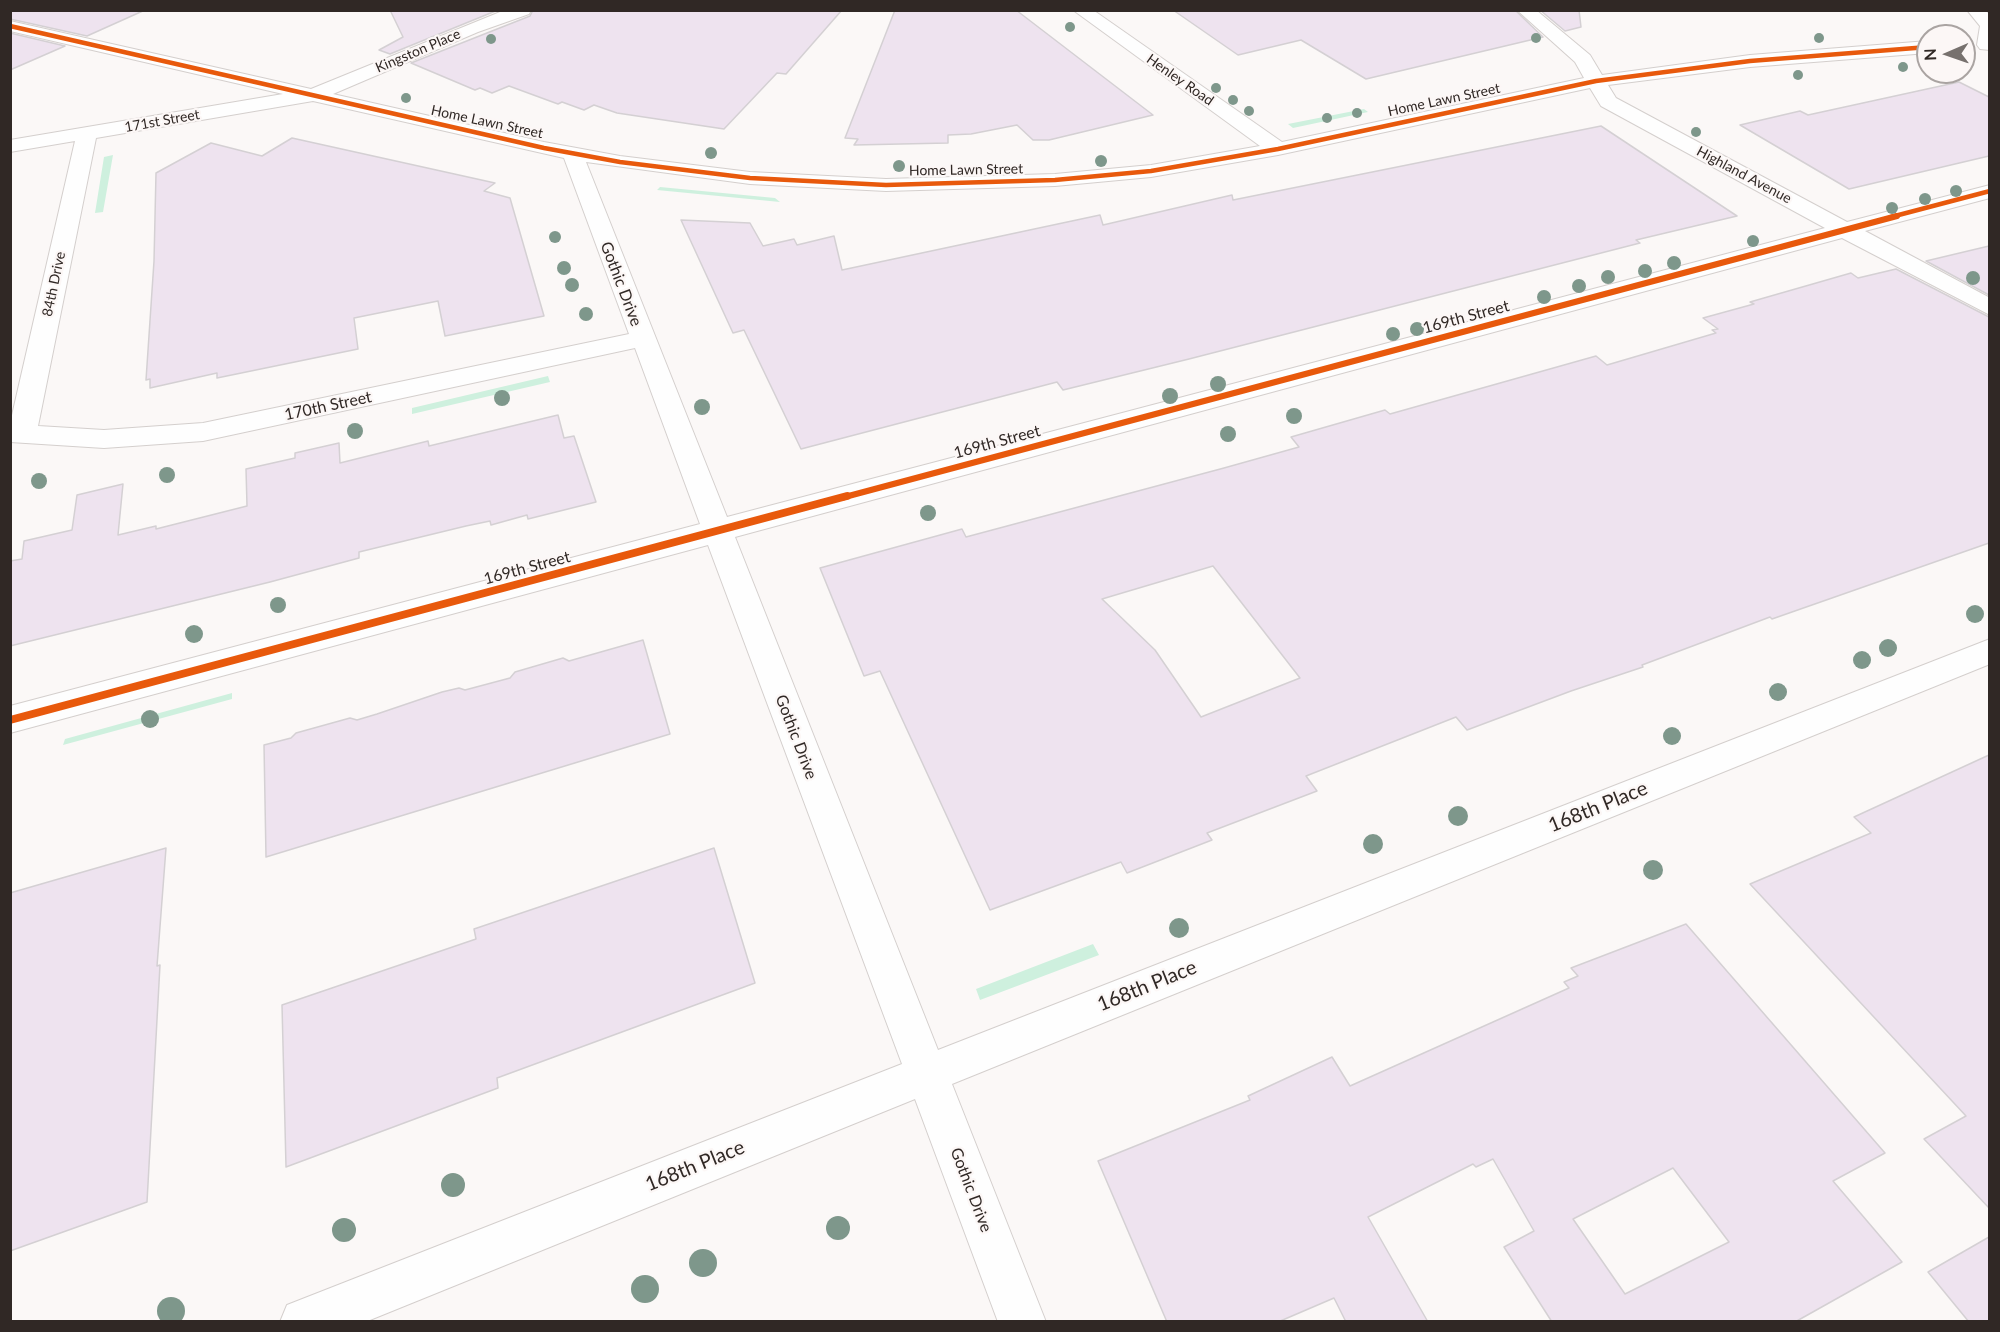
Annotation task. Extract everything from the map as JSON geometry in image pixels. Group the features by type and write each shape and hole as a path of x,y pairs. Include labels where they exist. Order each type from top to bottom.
{"street":[{"path":"10,15 20,10"},
{"name":"Kingston Place","path":"314,95 472,28 523,10"},
{"name":"Henley Road","path":"1081,10 1278,149"},
{"name":"Highland Avenue","path":"1525,10 1583,60 1608,102 1989,308"},
{"path":"1975,10 1989,25 1988,45"},
{"name":"Home Lawn Street","path":"10,26 314,95 387,114 620,162 750,178 886,185 949,185 1105,176 1195,164 1278,149 1596,81 1750,61 1916,49"},
{"name":"171st Street","path":"10,146 314,95"},
{"name":"84th Drive","path":"16,434 87,134"},
{"name":"Gothic Drive","path":"572,152 1022,1322"},
{"name":"169th Street","path":"10,720 1989,190"},
{"name":"170th Street","path":"16,434 104,439 203,432 642,339"},
{"name":"168th Place","path":"304,1322 1989,651"}],"green space":[{"path":"1364,109 1368,112 1293,128 1288,124"},
{"path":"113,155 103,212 95,213 104,157"},
{"path":"660,187 775,198 780,202 657,190"},
{"path":"548,376 550,382 412,414 412,408"},
{"path":"232,693 232,699 63,745 65,739"},
{"path":"1093,944 1099,955 980,1000 976,989"}],"building":[{"path":"10,10 145,10 87,36 10,19"},
{"path":"390,10 498,10 390,54 379,50 403,37"},
{"path":"533,10 842,10 786,74 777,73 724,129 617,113 594,105 584,110 562,102 558,104 509,86 492,93 480,88 475,90 411,63 530,16"},
{"path":"895,10 1016,10 1153,115 1049,140 1033,140 1017,125 971,134 948,135 948,143 854,145 858,139 845,138"},
{"path":"1173,10 1515,10 1543,37 1366,79 1301,40 1238,55"},
{"path":"1540,10 1579,10 1581,27 1565,31"},
{"path":"10,33 65,46 10,70"},
{"path":"1950,84 1963,84 1989,97 1989,156 1849,189 1740,125 1800,111 1808,115"},
{"path":"1601,126 1737,216 1636,240 1640,243 1189,359 1063,390 1057,382 801,449 744,330 733,333 681,220 750,223 763,246 794,239 797,245 834,236 842,270 1100,215 1103,225 1232,195 1233,200"},
{"path":"292,138 495,183 484,191 510,198 544,316 445,336 438,301 354,318 358,349 217,378 217,373 150,388 150,379 146,380 154,261 156,173 211,143 262,156"},
{"path":"1989,246 1989,295 1926,261"},
{"path":"1896,269 1989,317 1989,543 1772,619 1770,617 1642,665 1643,667 1467,730 1456,717 1306,776 1317,791 1207,833 1212,840 1127,873 1121,862 990,910 880,671 864,676 820,568 962,529 966,537 1224,468 1299,447 1291,437 1385,410 1390,414 1596,356 1607,365 1716,333 1712,330 1718,329 1703,318 1851,273 1858,278","holes":["1213,566 1300,678 1201,717 1155,650 1102,599"]},
{"path":"558,415 564,438 574,436 596,502 528,519 527,515 491,525 490,521 466,526 359,552 359,558 270,582 10,646 10,561 22,559 24,541 72,530 77,495 123,484 118,535 156,526 156,529 247,506 246,469 295,458 295,453 339,443 340,463 428,441 429,446"},
{"path":"643,640 670,734 266,857 264,745 291,738 296,733 350,718 357,720 442,692 459,688 465,690 510,678 515,672 563,658 569,661"},
{"path":"1989,755 1989,1208 1924,1139 1966,1116 1750,884 1871,833 1854,817"},
{"path":"166,848 157,966 160,965 147,1202 10,1251 10,893"},
{"path":"714,848 755,983 497,1078 498,1088 286,1167 282,1005 476,939 474,929"},
{"path":"1686,924 1885,1153 1833,1181 1902,1262 1795,1322 1552,1322 1504,1247 1534,1231 1493,1159 1476,1167 1473,1164 1368,1217 1428,1322 1346,1322 1334,1298 1278,1322 1167,1322 1098,1161 1250,1100 1248,1096 1332,1057 1350,1086 1569,988 1564,982 1578,976 1571,968","holes":["1673,1168 1729,1242 1625,1294 1573,1219"]},
{"path":"1989,1237 1989,1322 1969,1322 1928,1272"}],"cycle path":[{"path":"10,26 544,148 620,162 750,178 886,185 1055,180 1151,171 1278,149 1596,81 1750,61 1916,48"},
{"path":"10,720 1990,191"}]}
